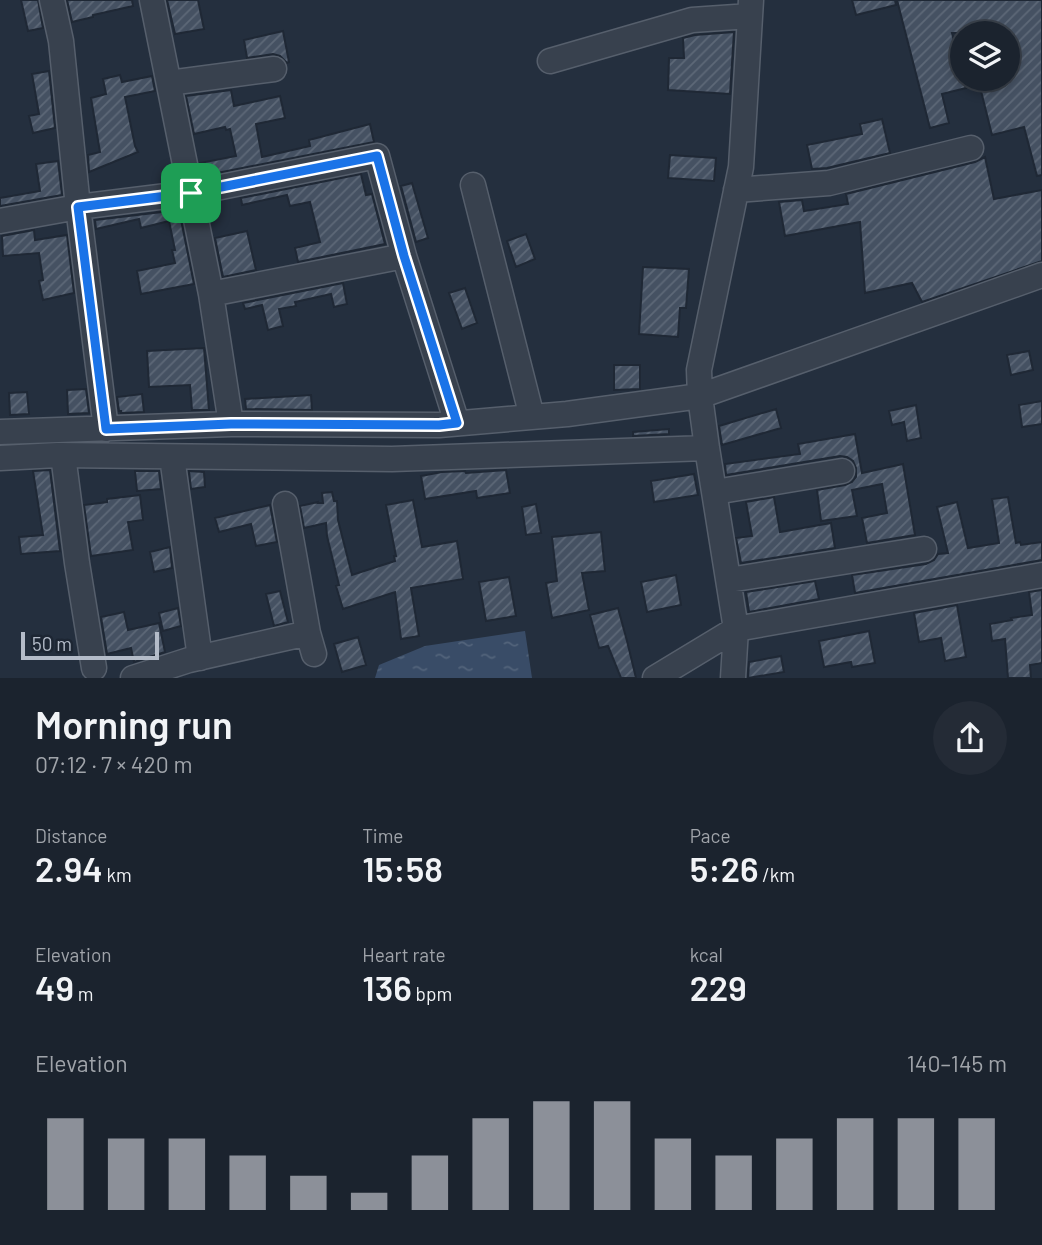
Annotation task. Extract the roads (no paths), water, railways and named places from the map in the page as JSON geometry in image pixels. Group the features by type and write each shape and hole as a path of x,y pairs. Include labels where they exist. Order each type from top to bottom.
{"street":[{"path":"51,0 61,41 78,207 106,429"},
{"path":"152,0 211,294 231,424"},
{"path":"550,61 692,20 751,8 741,167 699,370 707,448 736,629 733,678"},
{"path":"169,83 274,69"},
{"path":"736,190 829,183 971,148"},
{"path":"0,221 78,207 191,193 377,156 404,256 457,423"},
{"path":"473,185 532,417"},
{"path":"211,294 404,256"},
{"path":"0,432 231,424 439,425 567,414 700,396 1042,275"},
{"path":"0,458 63,455 392,459 707,448"},
{"path":"63,455 94,668"},
{"path":"172,457 195,665"},
{"path":"715,492 842,471"},
{"path":"133,678 311,643 285,504"},
{"path":"729,580 924,548"},
{"path":"655,678 736,629 1042,575"}],"water":[{"path":"525,631 532,678 375,678 379,665 425,646"}]}
